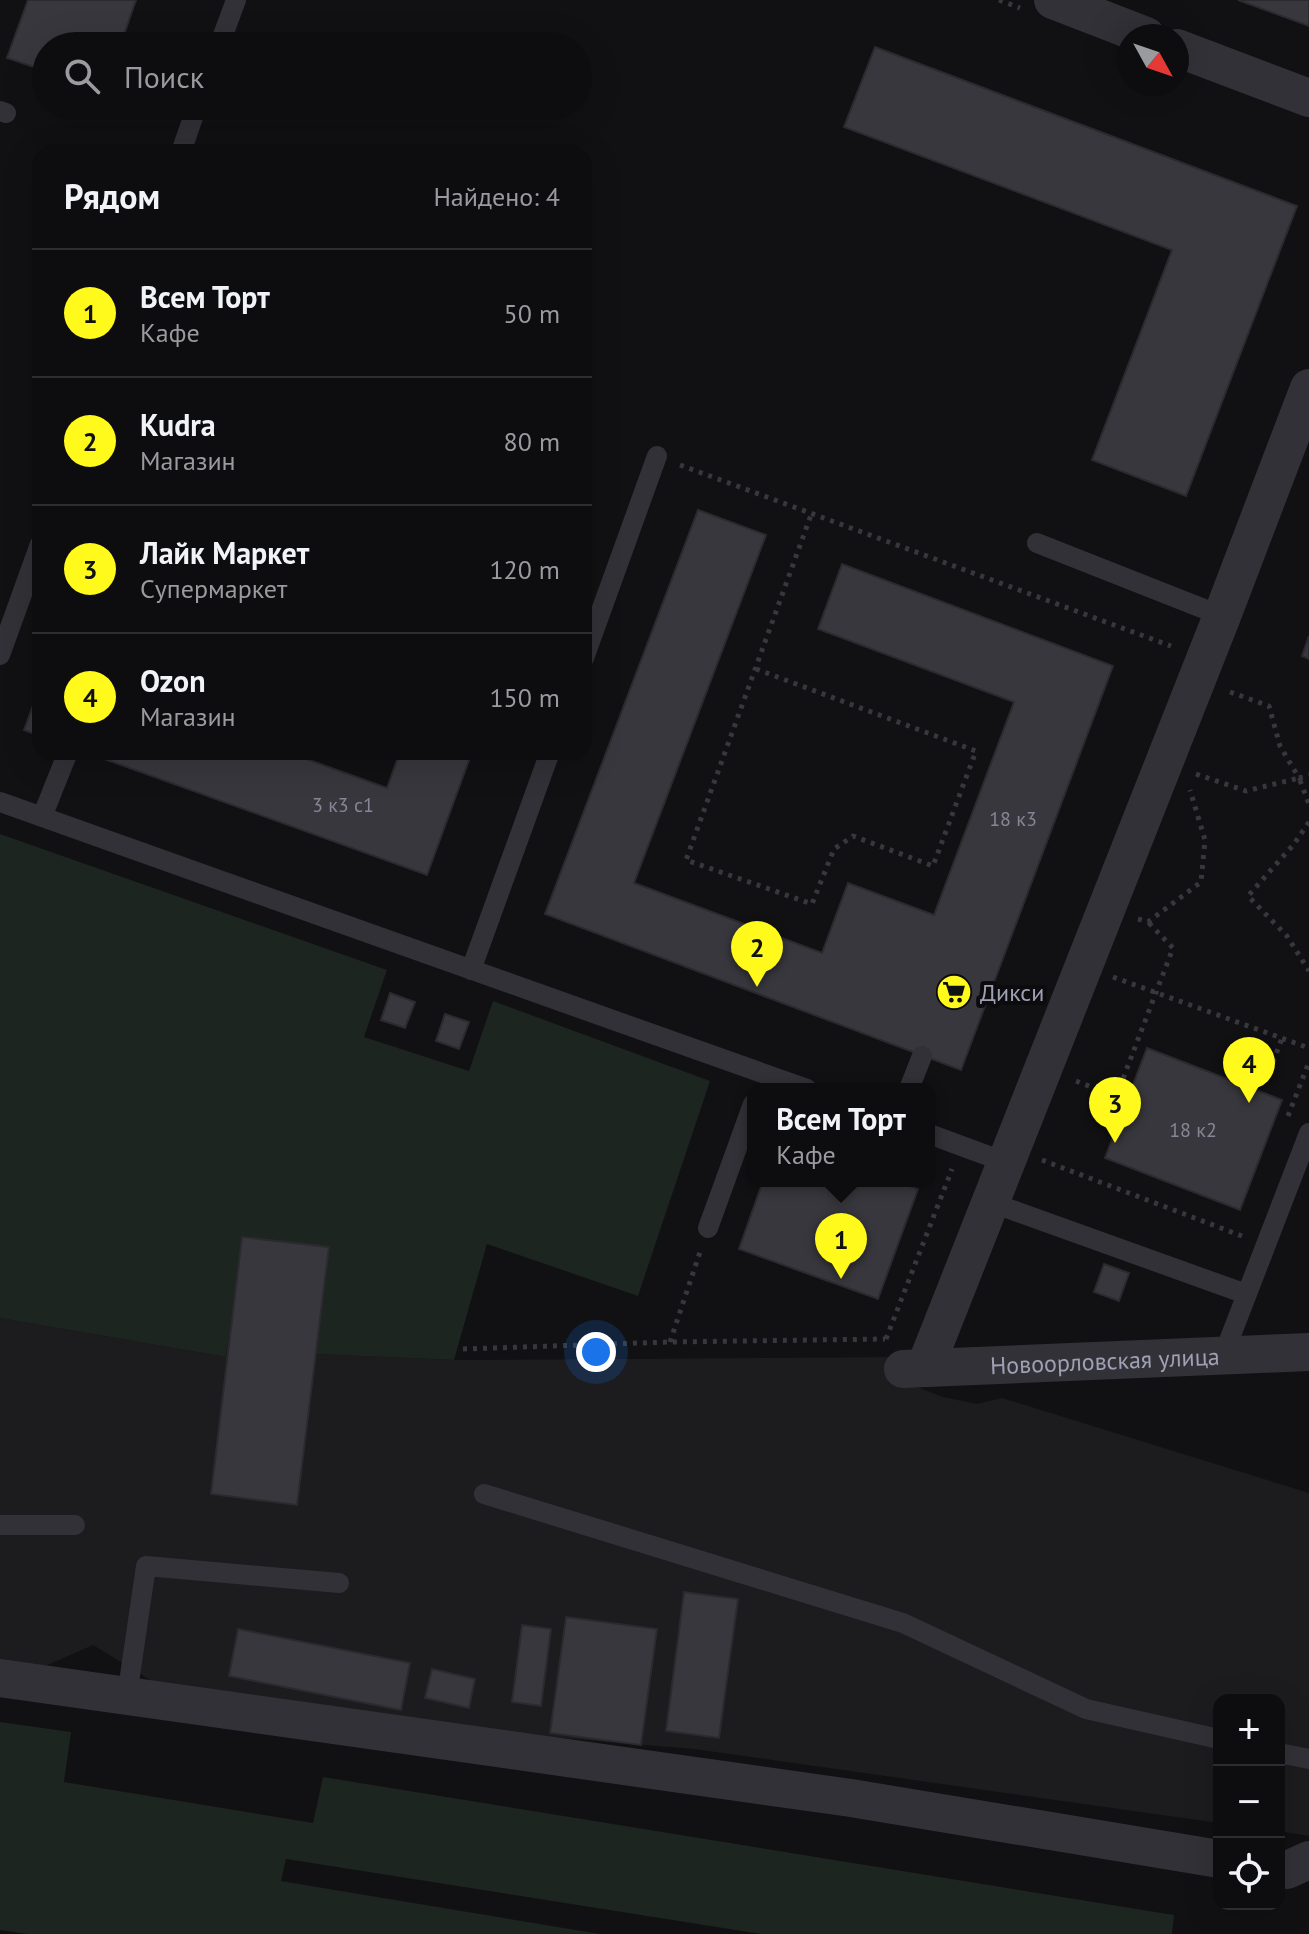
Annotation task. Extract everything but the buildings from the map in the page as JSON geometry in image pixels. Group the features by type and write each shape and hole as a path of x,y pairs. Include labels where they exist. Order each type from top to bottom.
{"street":[{"path":"1053,0 1117,25"},
{"path":"1189,53 1309,98"},
{"path":"912,1354 990,1202 1020,1159 1309,388"},
{"name":"Новоорловская улица","path":"912,1354 1223,1356 1309,1352"},
{"path":"0,1678 851,1798 1213,1858"}],"lane":[{"path":"224,32 236,0"},
{"path":"184,144 192,120"},
{"path":"592,636 657,456"},
{"path":"1037,543 1222,616"},
{"path":"0,655 32,566"},
{"path":"42,817 65,760"},
{"path":"471,970 547,760"},
{"path":"0,802 471,970 761,1081"},
{"path":"911,1083 922,1056"},
{"path":"708,1228 747,1121"},
{"path":"1223,1356 1309,1133"},
{"path":"935,1136 962,1146 1020,1159"},
{"path":"990,1202 1246,1294"},
{"path":"484,1494 903,1623 1086,1709 1213,1738"},
{"path":"0,1525 75,1525"},
{"path":"127,1696 146,1566 339,1583"},
{"path":"1285,1754 1309,1759"}],"path":[{"path":"657,456 1171,646"},
{"path":"756,669 976,751 933,866 853,836 834,849 812,904 686,860 811,515"},
{"path":"1229,692 1269,706 1280,746 1299,778 1309,804"},
{"path":"1185,770 1246,791 1309,775"},
{"path":"1148,922 1201,882 1205,840 1189,784"},
{"path":"1309,822 1294,844 1248,896 1287,936 1309,971"},
{"path":"1116,1097 1173,948 1148,922 1129,918"},
{"path":"1105,974 1309,1048"},
{"path":"1266,1081 1282,1038"},
{"path":"1065,1077 1127,1101"},
{"path":"463,1349 670,1342 912,1354 962,1146"},
{"path":"1020,1159 1265,1245"},
{"path":"670,1342 708,1228"}],"shaded area":[{"path":"0,834 387,970 364,1037 469,1071 493,1001 710,1081 638,1296 487,1244 454,1360 316,1354 329,1247 243,1237 226,1357 0,1318"},
{"path":"242,1237 329,1247 316,1354 454,1360 904,1357 898,1380 943,1397 977,1404 1002,1398 1309,1493 1309,1836 1285,1832 1285,1694 1213,1694 1213,1822 694,1749 381,1723 155,1683 93,1645 36,1670 0,1664 0,1318 226,1357"},
{"path":"0,1722 71,1732 64,1782 313,1823 323,1777 1174,1915 1172,1934 761,1934 286,1859 281,1881 600,1934 27,1934 0,1930"}],"place":[{"name":"Kudra","path":"757,987"},
{"name":"Дикси","path":"954,992"},
{"name":"Ozon","path":"1249,1103"},
{"name":"Лайк Маркет","path":"1115,1143"},
{"name":"Всем Торт","path":"841,1279"}]}
